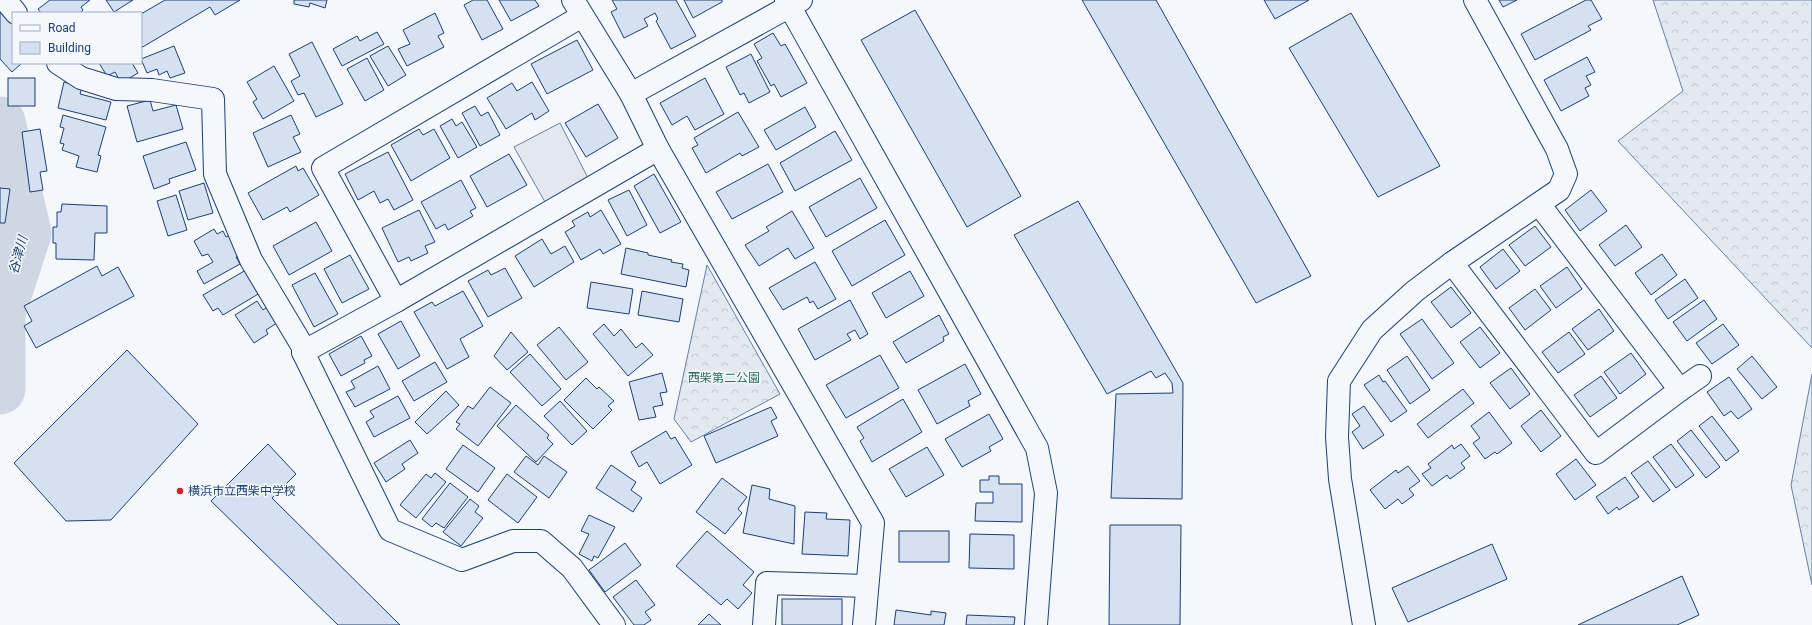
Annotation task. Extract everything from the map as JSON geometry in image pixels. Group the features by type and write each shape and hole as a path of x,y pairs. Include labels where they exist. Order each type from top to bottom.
{"street":[{"path":"5,0 15,12"},
{"path":"1364,625 1340,479 1337,437 1339,382 1372,330 1415,290 1559,190 1566,174 1557,149 1475,0"},
{"path":"631,94 792,2 1037,448 1046,493 1036,625"},
{"path":"396,301 323,168 578,8 631,94 658,149 873,523 864,625"},
{"path":"60,64 81,78 116,89 152,90 213,99 215,174 251,260 303,347 303,352 390,530 462,560 513,541 541,541 572,568 614,625"},
{"path":"303,352 396,301 658,149"},
{"path":"1539,204 1680,390"},
{"path":"1452,263 1596,454 1700,376"},
{"path":"764,625 767,583 867,586"}],"green space":[{"path":"1653,0 1812,0 1812,348 1618,141 1683,91"},
{"name":"西柴第二公園","path":"707,265 780,394 691,442 674,419"},
{"path":"1812,374 1812,585 1791,485"}],"shaded area":[{"path":"560,123 588,178 545,202 514,147"}],"building":[{"path":"50,0 90,0 81,7 83,10 81,12 40,12 38,9"},
{"path":"106,0 133,0 114,12"},
{"path":"165,0 240,0 215,15 210,7 142,47 142,13"},
{"path":"294,0 327,0 325,8 310,3 309,7 294,4"},
{"path":"473,0 487,0 503,29 482,40 464,5"},
{"path":"499,0 535,0 539,6 511,21"},
{"path":"612,0 676,0 696,36 671,49 656,21 658,19 655,13 644,19 648,26 624,38 611,12 617,9"},
{"path":"684,0 722,0 722,2 693,18"},
{"path":"1082,0 1156,0 1311,276 1256,303"},
{"path":"1264,0 1309,0 1275,19"},
{"path":"1499,0 1517,0 1503,7"},
{"path":"1586,0 1591,0 1602,19 1588,26 1591,30 1535,60 1521,34"},
{"path":"915,10 1021,196 967,227 861,40"},
{"path":"1,11 12,23 12,64 21,64 12,72 0,59"},
{"path":"435,13 444,33 438,36 444,47 407,66 398,49 410,44 403,30"},
{"path":"1351,13 1440,166 1378,197 1289,48"},
{"path":"377,32 384,44 342,66 333,49 357,36 360,41"},
{"path":"773,33 781,46 785,44 807,83 781,97 774,84 771,86 757,61 762,58 754,44"},
{"path":"577,40 593,70 547,94 531,64"},
{"path":"312,42 343,104 316,117 304,93 298,95 291,81 300,76 289,54"},
{"path":"174,46 185,73 170,78 167,71 159,75 157,69 147,73 142,59"},
{"path":"388,46 406,75 388,86 370,56"},
{"path":"751,54 770,92 749,103 744,93 740,95 726,67"},
{"path":"1587,57 1595,72 1586,76 1591,85 1585,88 1589,96 1561,111 1544,80"},
{"path":"367,58 384,90 365,101 347,69"},
{"path":"100,64 133,64 138,73 121,83 115,72 107,76"},
{"path":"274,66 294,101 263,119 253,102 257,99 247,82"},
{"path":"8,78 35,78 35,106 8,106"},
{"path":"705,78 724,114 695,130 687,116 672,125 660,103"},
{"path":"64,82 82,87 80,94 111,102 106,120 58,108"},
{"path":"532,82 549,111 535,120 532,113 506,129 487,98 512,83 517,91"},
{"path":"150,100 153,111 176,105 183,129 137,142 127,106"},
{"path":"598,104 618,138 586,157 565,123"},
{"path":"475,106 481,116 488,112 500,135 480,146 462,113"},
{"path":"805,107 816,127 776,150 764,130"},
{"path":"738,112 759,147 742,156 740,153 706,173 692,148 698,145 694,138"},
{"path":"63,115 106,127 98,155 101,156 97,172 76,167 79,156 62,150 64,144 60,143 64,128 60,127"},
{"path":"291,115 300,134 293,137 301,152 268,167 253,133"},
{"path":"452,119 456,126 462,122 477,147 458,158 440,126"},
{"path":"40,129 47,171 40,172 43,190 30,192 22,132"},
{"path":"419,129 423,135 434,129 450,158 411,181 391,145"},
{"path":"835,131 852,160 795,191 780,163"},
{"path":"186,142 196,170 169,179 170,183 154,189 143,156"},
{"path":"388,152 413,200 394,210 388,199 380,203 374,191 358,200 345,174"},
{"path":"509,154 527,185 487,207 470,176"},
{"path":"768,164 783,192 732,219 716,192"},
{"path":"296,166 298,171 303,168 319,195 290,212 287,207 263,220 248,193"},
{"path":"654,174 681,222 660,233 634,186"},
{"path":"860,178 877,208 826,237 809,207"},
{"path":"461,180 476,208 470,211 473,216 448,230 445,224 436,229 421,202"},
{"path":"204,183 213,213 188,220 179,191"},
{"path":"0,188 10,189 5,223 0,223"},
{"path":"629,190 647,225 627,236 608,200"},
{"path":"1591,190 1607,211 1580,231 1565,210"},
{"path":"176,195 187,230 168,236 157,201"},
{"path":"1078,201 1183,383 1182,499 1111,498 1116,394 1173,393 1172,383 1165,373 1156,378 1151,371 1107,394 1014,235"},
{"path":"62,204 107,206 107,233 95,233 94,260 56,259 56,243 53,243 53,227 57,227 57,212 61,212"},
{"path":"419,210 435,242 425,246 428,253 411,261 409,257 398,262 382,228"},
{"path":"601,210 621,244 603,254 600,249 581,260 565,232 575,226 572,221 588,212 590,217"},
{"path":"792,211 814,248 795,259 788,248 759,266 745,245 769,231 766,227"},
{"path":"885,220 905,255 852,286 832,251"},
{"path":"316,222 332,251 289,275 273,246"},
{"path":"1626,225 1642,247 1615,266 1599,245"},
{"path":"1535,226 1551,247 1525,266 1509,245"},
{"path":"214,229 217,234 223,231 226,237 230,235 241,254 236,257 240,264 204,284 197,271 213,262 208,254 202,256 194,241"},
{"path":"542,239 551,254 565,246 574,262 534,287 515,256"},
{"path":"626,248 648,253 648,255 672,260 671,262 683,264 682,268 689,270 686,287 621,274"},
{"path":"1503,249 1520,271 1496,289 1480,267"},
{"path":"1662,254 1677,275 1651,295 1635,273"},
{"path":"350,255 369,289 342,303 324,269"},
{"path":"815,262 836,299 818,309 813,301 810,303 807,297 783,310 769,288"},
{"path":"97,266 102,276 118,267 134,296 36,348 24,326 32,321 24,306"},
{"path":"1567,267 1582,289 1556,308 1540,286"},
{"path":"505,268 522,298 488,317 468,281 488,270 491,275"},
{"path":"246,270 260,293 223,315 218,308 213,311 203,295"},
{"path":"910,271 924,296 886,318 872,293"},
{"path":"315,273 338,314 314,327 292,285"},
{"path":"1685,279 1698,298 1668,319 1655,300"},
{"path":"591,282 633,289 629,314 587,308"},
{"path":"1451,287 1471,313 1451,328 1431,302"},
{"path":"1535,289 1551,310 1525,330 1509,308"},
{"path":"463,291 483,326 460,339 469,357 447,369 414,312 432,302 435,306"},
{"path":"642,291 683,299 679,322 638,315"},
{"path":"850,300 868,334 860,339 855,330 847,334 851,340 815,360 798,329"},
{"path":"1704,300 1717,319 1687,341 1673,322"},
{"path":"257,301 263,310 270,305 280,321 266,330 268,334 254,343 235,315"},
{"path":"1599,309 1614,331 1588,350 1572,329"},
{"path":"939,315 949,334 943,337 944,341 906,363 893,342"},
{"path":"1422,319 1454,363 1432,379 1400,334"},
{"path":"401,321 420,356 398,369 378,334"},
{"path":"604,324 614,336 621,329 636,348 642,343 653,355 628,376 593,334"},
{"path":"1723,324 1739,345 1712,364 1696,343"},
{"path":"559,327 588,362 566,380 537,345"},
{"path":"1480,327 1500,353 1480,368 1460,342"},
{"path":"511,332 528,352 507,370 494,356"},
{"path":"1569,332 1585,354 1558,373 1542,352"},
{"path":"361,336 372,356 364,360 365,363 341,376 329,354"},
{"path":"127,350 198,424 111,520 66,521 14,463"},
{"path":"1631,353 1646,374 1620,394 1604,372"},
{"path":"530,354 561,389 542,406 510,372"},
{"path":"880,355 899,388 846,418 826,385"},
{"path":"1407,356 1430,390 1410,404 1387,370"},
{"path":"1752,356 1777,387 1762,399 1737,369"},
{"path":"435,362 447,382 414,401 402,381"},
{"path":"965,364 981,394 968,401 970,406 937,424 918,390"},
{"path":"378,366 390,389 355,407 346,392 355,388 351,381"},
{"path":"1511,368 1530,394 1510,409 1490,383"},
{"path":"662,373 667,392 660,393 663,405 653,407 656,417 639,420 629,382"},
{"path":"1379,375 1407,411 1391,422 1364,385"},
{"path":"1601,376 1617,398 1590,417 1574,395"},
{"path":"1729,377 1752,409 1738,419 1731,411 1724,416 1707,392"},
{"path":"586,378 597,389 599,387 614,401 608,406 612,410 593,429 564,400"},
{"path":"490,387 511,403 478,446 456,429 460,424 456,422 468,406 473,409"},
{"path":"1463,389 1474,403 1428,438 1417,424"},
{"path":"446,391 459,405 427,434 415,422"},
{"path":"398,396 410,418 374,437 366,422 374,417 370,411"},
{"path":"903,399 922,432 872,462 860,441 864,438 857,427"},
{"path":"560,401 587,431 572,445 544,416"},
{"path":"516,405 549,435 547,438 553,444 536,462 497,426"},
{"path":"1364,406 1384,435 1363,449 1352,432 1360,426 1352,414"},
{"path":"771,407 777,418 771,421 778,436 716,463 704,436"},
{"path":"1541,410 1561,436 1541,452 1521,426"},
{"path":"1489,412 1512,443 1497,454 1495,452 1485,459 1473,443 1480,438 1471,426"},
{"path":"989,414 1003,439 989,447 991,451 962,467 945,439"},
{"path":"1712,416 1739,451 1726,461 1699,426"},
{"path":"1691,430 1720,467 1706,478 1677,441"},
{"path":"666,431 671,439 675,437 692,465 660,484 647,462 639,467 631,452"},
{"path":"410,440 418,453 402,464 405,469 386,482 374,463"},
{"path":"268,444 296,474 272,498 400,625 338,625 211,501"},
{"path":"1461,444 1470,456 1461,463 1465,468 1450,479 1447,475 1432,486 1422,474 1431,468 1428,464 1452,445 1454,449"},
{"path":"1671,444 1694,475 1676,488 1653,457"},
{"path":"463,445 495,468 478,492 446,469"},
{"path":"927,447 944,475 906,497 889,469"},
{"path":"526,456 538,465 544,456 567,472 549,498 514,472"},
{"path":"1576,459 1596,485 1575,500 1556,474"},
{"path":"1648,461 1670,490 1653,502 1631,473"},
{"path":"611,465 636,482 631,490 642,498 633,512 596,488"},
{"path":"1408,466 1420,481 1409,489 1414,495 1402,504 1398,499 1385,509 1370,490 1396,470 1398,473"},
{"path":"435,473 446,482 416,518 400,505 426,474 431,478"},
{"path":"507,474 537,497 518,523 488,500"},
{"path":"989,476 999,476 999,484 1022,484 1022,522 975,521 976,503 993,503 993,492 980,492 980,480 989,480"},
{"path":"1625,477 1639,497 1619,510 1617,507 1608,514 1596,497"},
{"path":"722,478 747,497 738,509 742,513 725,534 696,512"},
{"path":"450,483 468,497 444,528 436,523 432,527 422,519"},
{"path":"752,485 770,489 769,499 795,506 794,544 743,533"},
{"path":"470,499 479,506 475,512 483,518 461,546 443,532"},
{"path":"805,512 827,513 826,519 850,520 848,556 802,554"},
{"path":"589,515 615,527 598,558 594,556 592,561 579,554 589,534 581,531"},
{"path":"1110,525 1181,525 1180,625 1109,625"},
{"path":"707,531 754,572 743,585 752,593 738,609 727,599 721,605 676,566"},
{"path":"899,531 949,531 949,562 899,562"},
{"path":"970,534 1014,535 1014,569 969,568"},
{"path":"625,543 641,565 605,592 589,570"},
{"path":"1492,544 1507,579 1408,622 1392,588"},
{"path":"1682,576 1699,615 1677,625 1578,625"},
{"path":"636,580 655,605 645,612 651,620 644,625 634,625 613,597"},
{"path":"782,599 842,599 842,625 782,625"},
{"path":"896,610 931,615 931,611 946,613 944,625 894,625"},
{"path":"709,614 721,625 698,625"},
{"path":"967,615 1015,617 1014,625 966,625"}],"waterway":[{"name":"谷津川","path":"0,122 26,233 0,313 0,389"}],"place":[{"name":"横浜市立西柴中学校","path":"180,491"}]}
